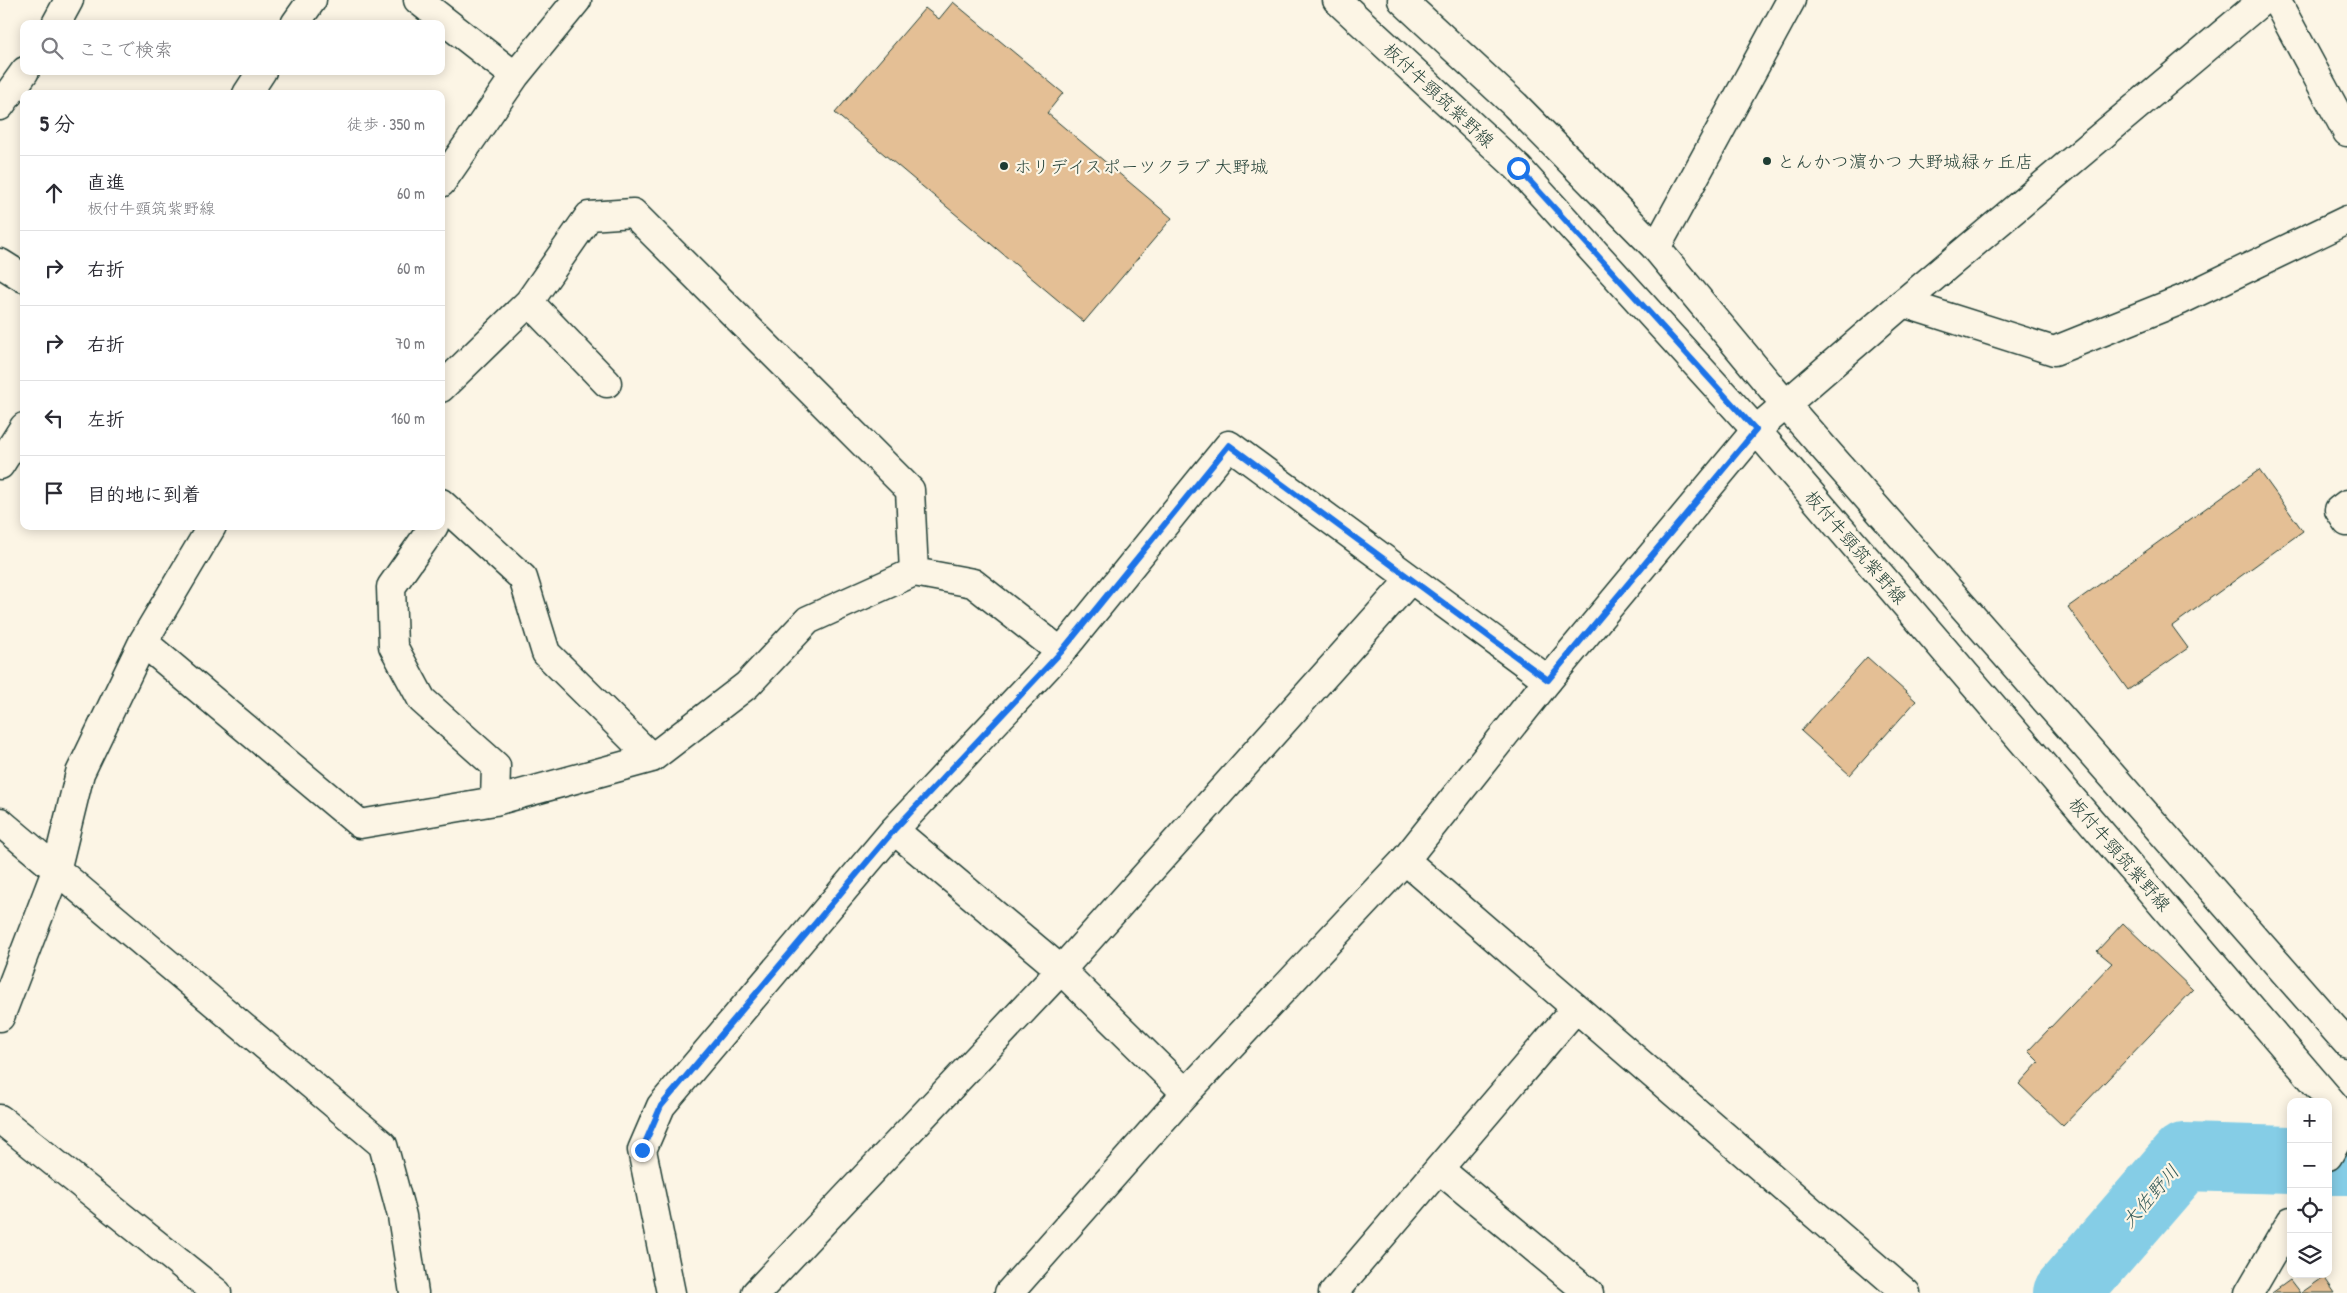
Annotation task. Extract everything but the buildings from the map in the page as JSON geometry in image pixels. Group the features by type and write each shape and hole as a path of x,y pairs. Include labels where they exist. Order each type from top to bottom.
{"street":[{"path":"58,20 70,0"},
{"path":"298,20 312,0"},
{"path":"418,0 444,20"},
{"path":"445,177 515,76 577,0"},
{"name":"板付牛頸筑紫野線","path":"1337,0 1518,168 1756,430 2347,1122"},
{"path":"1402,0 1515,105 1656,248 1786,405 2347,1043"},
{"path":"1656,248 1791,0"},
{"path":"1009,1293 1186,1093 1405,860 1548,680 1756,430 1903,302 2263,0"},
{"path":"2276,0 2347,132"},
{"path":"445,21 515,76"},
{"path":"0,106 22,75"},
{"path":"250,90 259,75"},
{"path":"445,384 529,302 588,216 633,213 910,490 914,572"},
{"path":"1903,302 2054,351 2181,300 2347,220"},
{"path":"0,263 20,276"},
{"path":"529,302 607,383"},
{"path":"0,465 20,433"},
{"path":"670,1293 642,1150 661,1106 894,830 1061,652 1229,445 1548,680"},
{"path":"2347,504 2339,510 2347,522"},
{"path":"445,517 523,578 546,653 652,758"},
{"path":"0,1018 56,871 80,773 143,642 210,530"},
{"path":"430,530 391,587 393,646 422,700 496,766 495,801"},
{"path":"143,642 360,824 495,801 652,758 747,685 808,620 914,572 973,583 1061,652"},
{"path":"756,1293 1061,970 1410,580"},
{"path":"0,822 383,1145 402,1216 414,1293"},
{"path":"894,830 1061,970 1186,1093"},
{"path":"1405,860 1906,1293"},
{"path":"1333,1293 1576,1008"},
{"path":"0,1119 217,1293"},
{"path":"2332,1149 2347,1122"},
{"path":"1439,1169 1589,1293"},
{"path":"2249,1293 2287,1228"}],"waterway":[{"name":"大佐野川","path":"2067,1293 2184,1157 2287,1160"},
{"name":"大佐野川","path":"2332,1161 2347,1161"}],"place":[{"name":"とんかつ濵かつ 大野城緑ヶ丘店","path":"1767,161"},
{"name":"ホリデイスポーツクラブ 大野城","path":"1004,166"}],"route":[{"path":"642,1150 661,1106 894,830 1061,652 1229,445 1548,680 1756,430 1518,168"}]}
